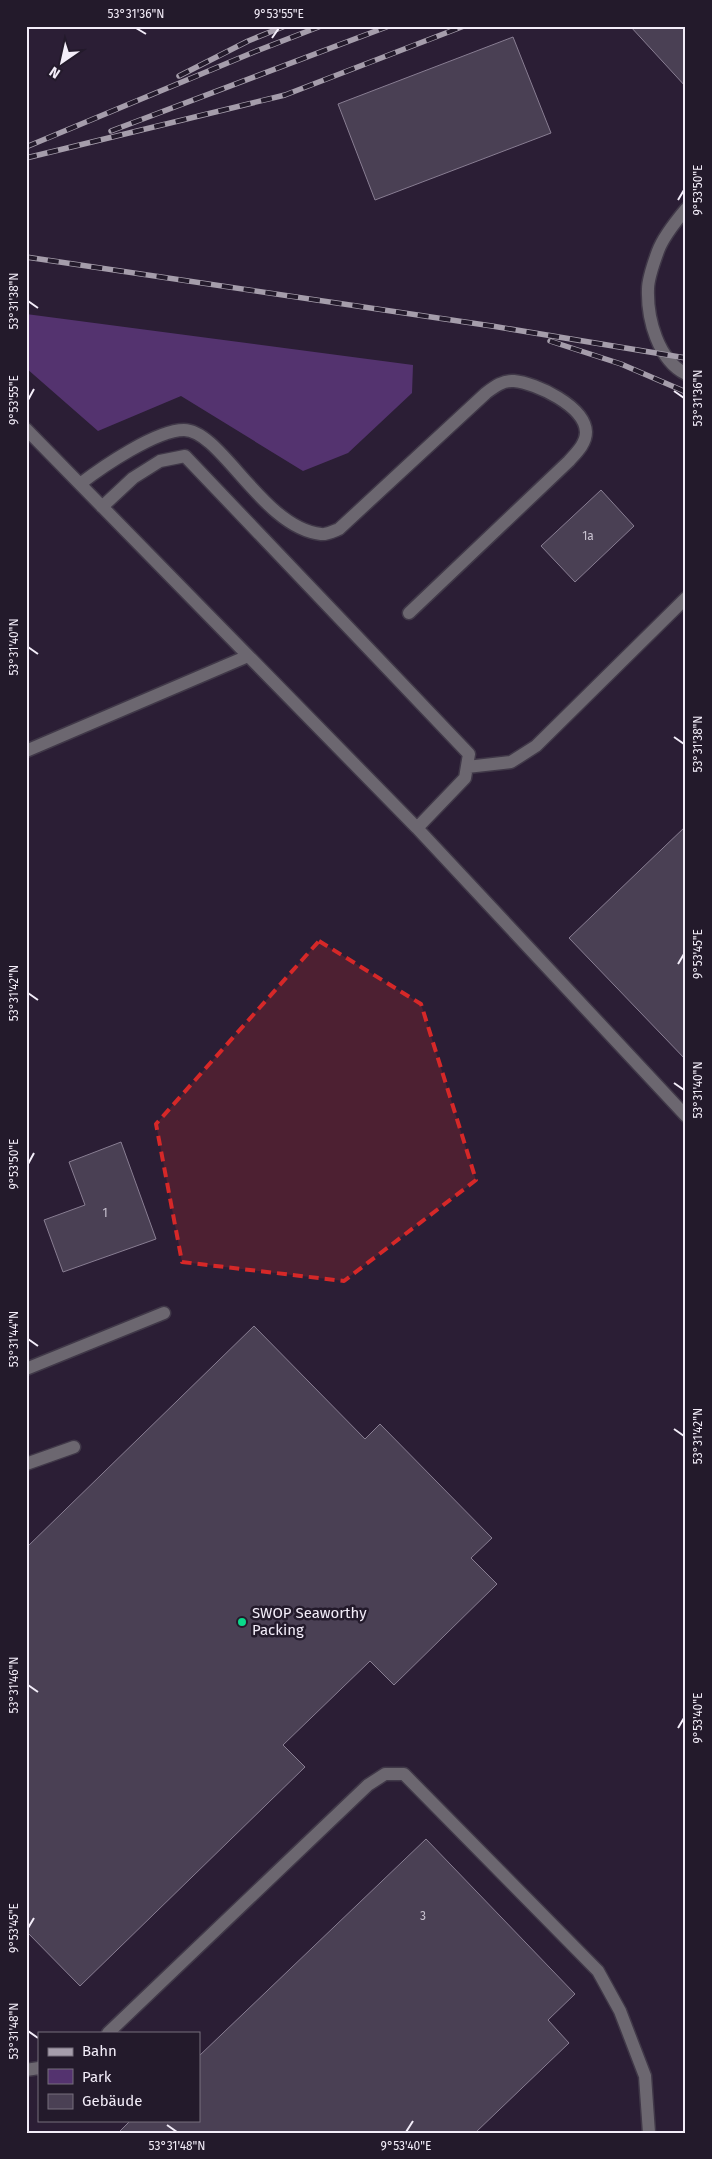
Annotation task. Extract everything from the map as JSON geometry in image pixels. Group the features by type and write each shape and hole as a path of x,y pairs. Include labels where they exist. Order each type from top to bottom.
{"lane":[{"path":"686,209 658,250 648,288 653,327 662,353 670,364 686,374"},
{"path":"80,484 110,461 165,434 185,430 207,439 257,495 285,519 322,534 339,529 346,524 486,393 500,384 513,381 547,391 567,402 579,417 586,430 583,444 569,462 409,613"},
{"path":"26,429 416,828 686,1116"},
{"path":"102,507 133,478 160,461 185,456 469,754 465,778 416,828"},
{"path":"467,767 511,762 536,746 686,598"},
{"path":"26,751 248,656"},
{"path":"26,1369 164,1313"},
{"path":"26,1464 74,1447"},
{"path":"109,2032 368,1786 385,1774 404,1774 598,1971 620,2011 645,2076 649,2133"}],"highlighted area":[{"path":"319,941 421,1004 476,1180 344,1281 182,1262 156,1124"}],"shaded area":[{"path":"26,26 686,26 686,2133 26,2133"}],"green space":[{"path":"26,314 413,365 412,393 348,453 303,471 181,396 98,431 26,368"}],"building":[{"path":"630,26 686,26 686,87"},
{"path":"513,37 551,133 375,200 338,104"},
{"path":"601,490 634,526 575,582 541,546"},
{"path":"686,826 686,1060 569,938"},
{"path":"121,1142 156,1239 63,1272 44,1220 85,1205 69,1162"},
{"name":"SWOP Seaworthy Packing","path":"254,1326 365,1439 380,1424 492,1538 471,1558 497,1584 394,1685 370,1661 283,1745 305,1767 80,1986 26,1931 26,1548"},
{"path":"426,1839 575,1994 548,2020 569,2043 475,2133 118,2133 129,2122 200,2122 200,2055"}],"railway":[{"path":"179,76 248,41 285,26"},
{"path":"26,147 321,26"},
{"path":"111,131 389,26"},
{"path":"26,158 285,95 464,26"},
{"path":"26,257 492,326 686,358"},
{"path":"550,341 621,364 686,392"}],"place":[{"name":"SWOP Seaworthy Packing","path":"242,1622"}]}
